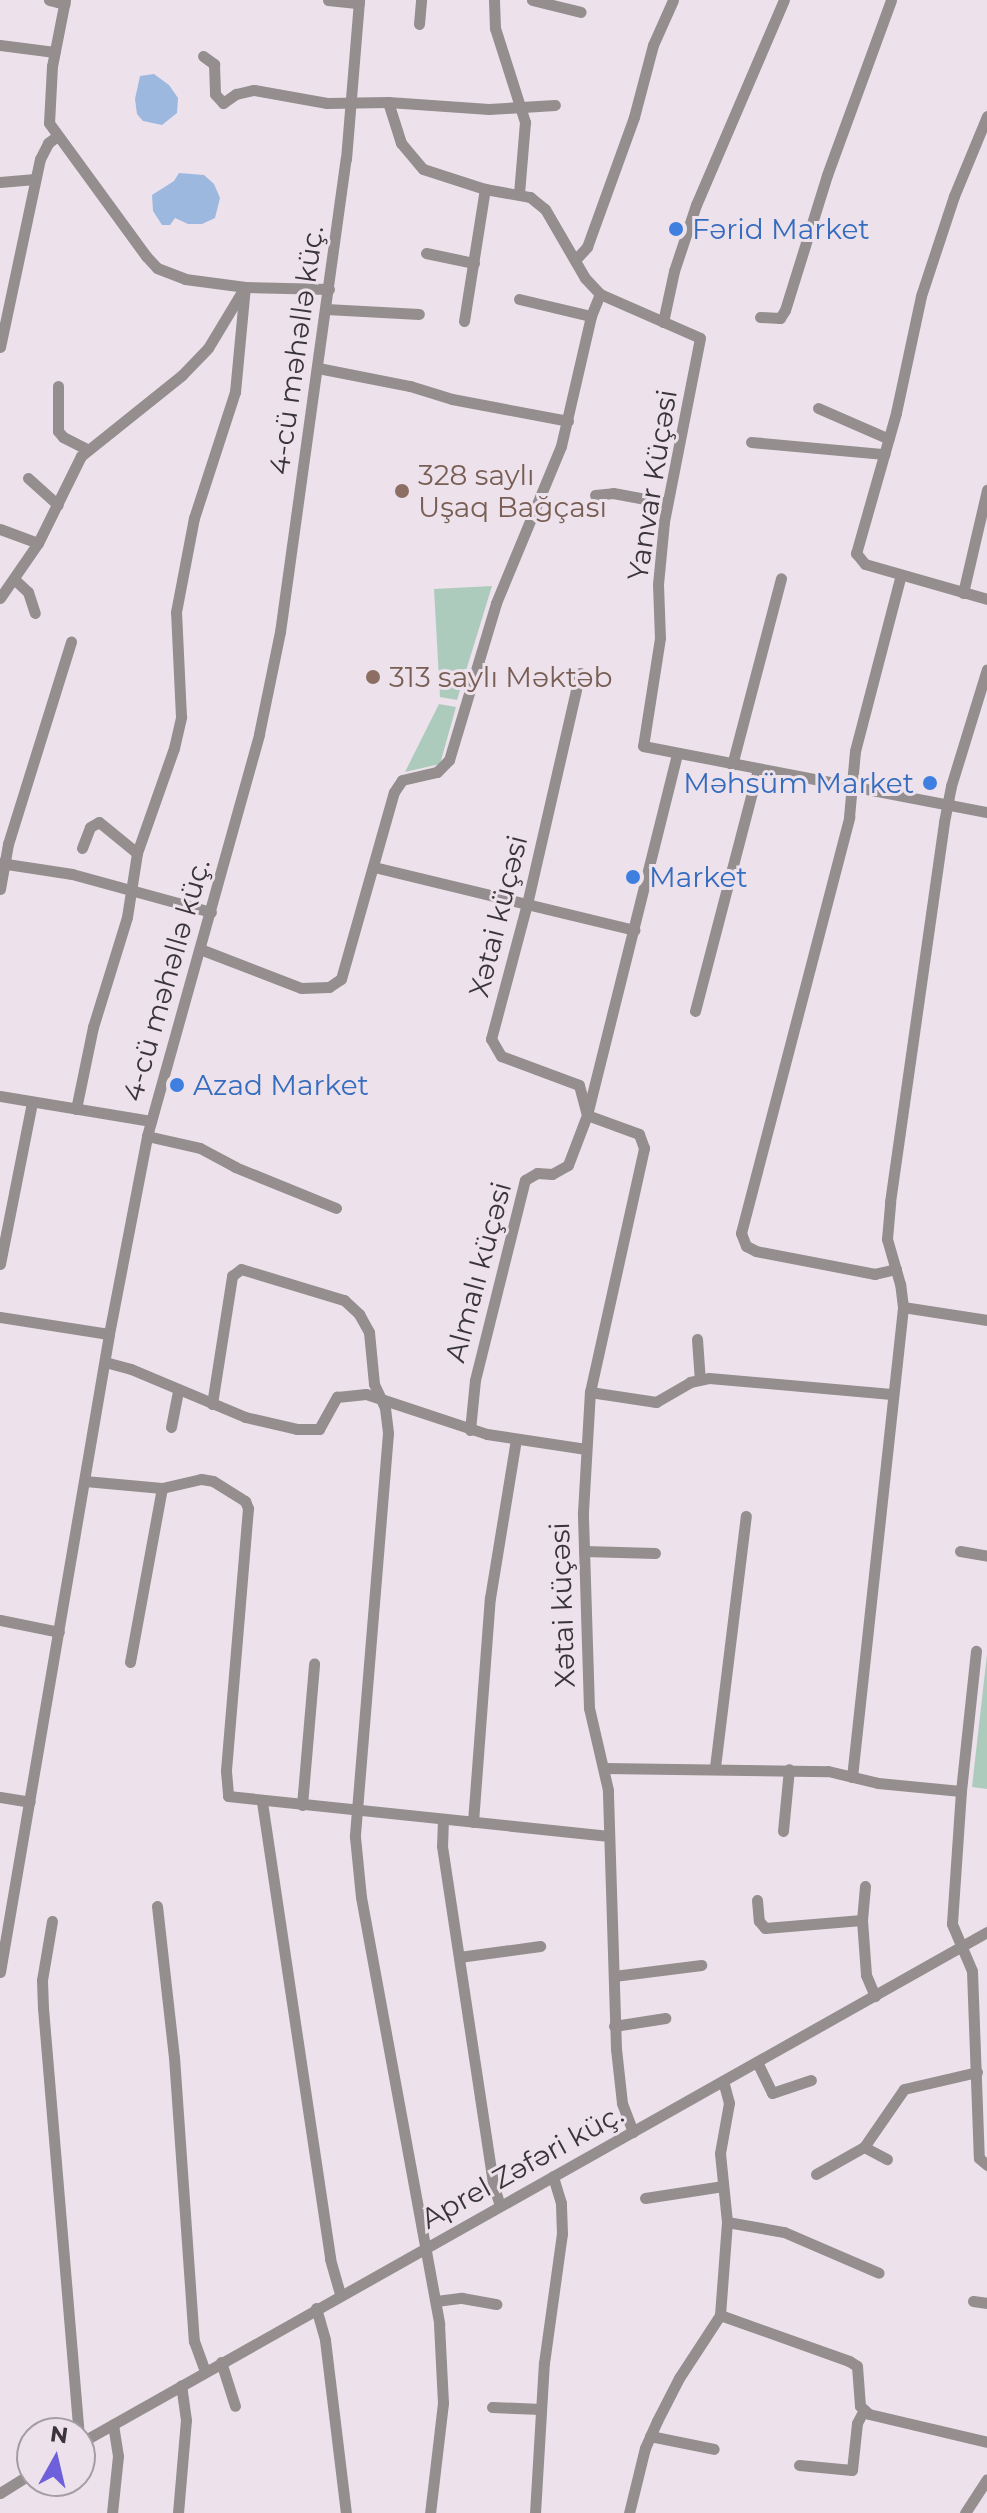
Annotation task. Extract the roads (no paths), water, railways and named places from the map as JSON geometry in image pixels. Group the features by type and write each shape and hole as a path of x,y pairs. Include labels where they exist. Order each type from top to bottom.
{"street":[{"path":"49,0 65,2 47,101 49,123 56,137 157,268 185,279 245,287 329,289"},
{"path":"328,0 359,2"},
{"path":"419,24 421,0"},
{"path":"388,102 401,143 415,162 435,173 485,189 519,193 526,134 522,107 495,28 494,0"},
{"path":"532,0 581,12"},
{"path":"575,260 587,247 634,117 653,45 673,0"},
{"path":"663,322 674,271 696,205 784,0"},
{"path":"760,317 780,318 785,310 827,175 891,0"},
{"name":"4-cü məhəllə küç.","path":"0,1972 109,1334 147,1136 259,734 280,632 329,289 359,2"},
{"path":"0,45 55,52"},
{"path":"203,56 214,64 215,94 223,103 254,90 327,103 388,102 489,109 555,105"},
{"path":"987,116 954,196 921,296 889,439 856,553 865,564 987,599"},
{"path":"0,347 35,179 44,149 56,137"},
{"path":"0,182 35,179"},
{"path":"464,321 485,189"},
{"name":"Yanvar Küçəsi","path":"519,193 545,209 575,260 600,294 696,334 700,344 667,503 658,584 660,638 642,741 649,750 987,812"},
{"path":"426,253 474,263"},
{"path":"0,598 38,543 74,466 87,449 182,375 223,327 245,287"},
{"path":"76,1109 93,1027 127,917 137,853 181,717 176,612 194,518 235,392 245,287"},
{"path":"200,949 301,988 336,984 374,867 394,792 402,780 437,772 449,760 496,603 568,421 591,316 600,294"},
{"path":"519,299 591,316"},
{"path":"326,309 419,314"},
{"path":"318,368 410,386 452,399 568,421"},
{"path":"58,386 58,431 63,437 87,449"},
{"path":"818,408 889,439"},
{"path":"751,442 884,454"},
{"path":"28,478 58,505"},
{"path":"963,593 987,490"},
{"path":"595,495 613,493 667,503"},
{"path":"0,529 38,543"},
{"path":"896,1269 875,1274 756,1251 742,1241 849,817 855,751 901,575"},
{"path":"732,765 781,578"},
{"path":"14,579 28,592 35,613"},
{"path":"0,889 2,864 71,642"},
{"path":"852,1777 891,1394 903,1307 887,1239 890,1202 948,805 987,669"},
{"name":"Xətai küçəsi","path":"580,673 527,904 491,1039 501,1056 579,1085 587,1115 639,1134 644,1148 590,1392 584,1551 590,1642 589,1708 604,1768 609,1836 614,2026 622,2103 633,2132"},
{"path":"587,1115 677,755"},
{"path":"695,1011 758,770"},
{"path":"82,848 90,827 99,822 137,853"},
{"path":"2,864 72,874 211,912"},
{"path":"374,867 634,930"},
{"path":"0,1096 151,1121"},
{"path":"0,1264 32,1102"},
{"name":"Almalı küçəsi","path":"470,1430 475,1380 525,1180 537,1173 552,1174 568,1165 587,1115"},
{"path":"147,1136 200,1148 235,1167 336,1208"},
{"path":"212,1404 232,1276 241,1269 323,1293 352,1306 371,1341 374,1384 388,1433 355,1837 361,1897 423,2249 436,2301 443,2403 430,2513"},
{"path":"903,1307 987,1320"},
{"path":"0,1317 109,1334"},
{"path":"697,1339 700,1378"},
{"path":"105,1362 121,1364 212,1404 270,1424 311,1431 324,1424 337,1397 358,1393 470,1430 516,1440 586,1449"},
{"path":"590,1392 656,1402 700,1378 891,1394"},
{"path":"171,1427 178,1390"},
{"path":"473,1822 490,1598 516,1440"},
{"path":"85,1481 162,1488 201,1479 213,1481 245,1501 248,1508 226,1792 235,1800 609,1836"},
{"path":"130,1662 162,1488"},
{"path":"715,1767 746,1516"},
{"path":"584,1551 655,1553"},
{"path":"960,1551 987,1556"},
{"path":"0,1620 59,1632"},
{"path":"976,1651 961,1791 952,1924 972,1971 979,2158 987,2165"},
{"path":"302,1805 314,1664"},
{"path":"604,1768 715,1767 828,1771 878,1783 961,1791"},
{"path":"783,1831 789,1769"},
{"path":"0,1797 30,1802"},
{"path":"262,1802 330,2259 340,2294"},
{"path":"443,1819 442,1846 493,2184 500,2206"},
{"path":"865,1886 862,1920 866,1975 875,1996"},
{"path":"757,1900 759,1921 765,1928 862,1920"},
{"path":"157,1906 174,2057 194,2341 205,2371"},
{"path":"52,1921 42,1980 44,2021 79,2417"},
{"name":"Aprel Zəfəri küç.","path":"96,2431 987,1932"},
{"path":"459,1957 540,1946"},
{"path":"614,1976 701,1965"},
{"path":"614,2026 665,2018"},
{"path":"757,2062 772,2093 811,2080"},
{"path":"816,2174 864,2147 904,2089 977,2072"},
{"path":"629,2513 650,2436 679,2378 720,2315 727,2222 720,2153 729,2103 723,2081"},
{"path":"864,2147 887,2159"},
{"path":"535,2513 541,2409 562,2234 561,2203 553,2176"},
{"path":"645,2198 723,2186"},
{"path":"727,2222 784,2232 838,2259 879,2273"},
{"path":"436,2301 462,2298 496,2304"},
{"path":"973,2301 987,2303"},
{"path":"316,2308 325,2340 346,2513"},
{"path":"720,2315 857,2366 859,2401 864,2410 879,2418 987,2442"},
{"path":"221,2362 235,2406"},
{"path":"178,2513 186,2420 181,2385"},
{"path":"492,2407 541,2409"},
{"path":"799,2465 852,2470 857,2423 864,2410"},
{"path":"112,2513 118,2456 113,2424"},
{"path":"650,2436 714,2449"},
{"path":"965,2513 987,2479"}],"water":[{"path":"154,74 169,85 178,98 177,113 162,125 143,121 137,114 135,99 140,76"},
{"path":"179,173 204,175 214,184 220,198 215,218 202,224 188,224 175,218 170,225 162,225 153,211 152,195 174,181"}],"place":[{"name":"Fərid Market","path":"676,229"},
{"name":"328 saylı Uşaq Bağçası","path":"402,491"},
{"name":"313 saylı Məktəb","path":"373,677"},
{"name":"Məhsüm Market","path":"930,783"},
{"name":"Market","path":"633,877"},
{"name":"Azad Market","path":"177,1085"}]}
